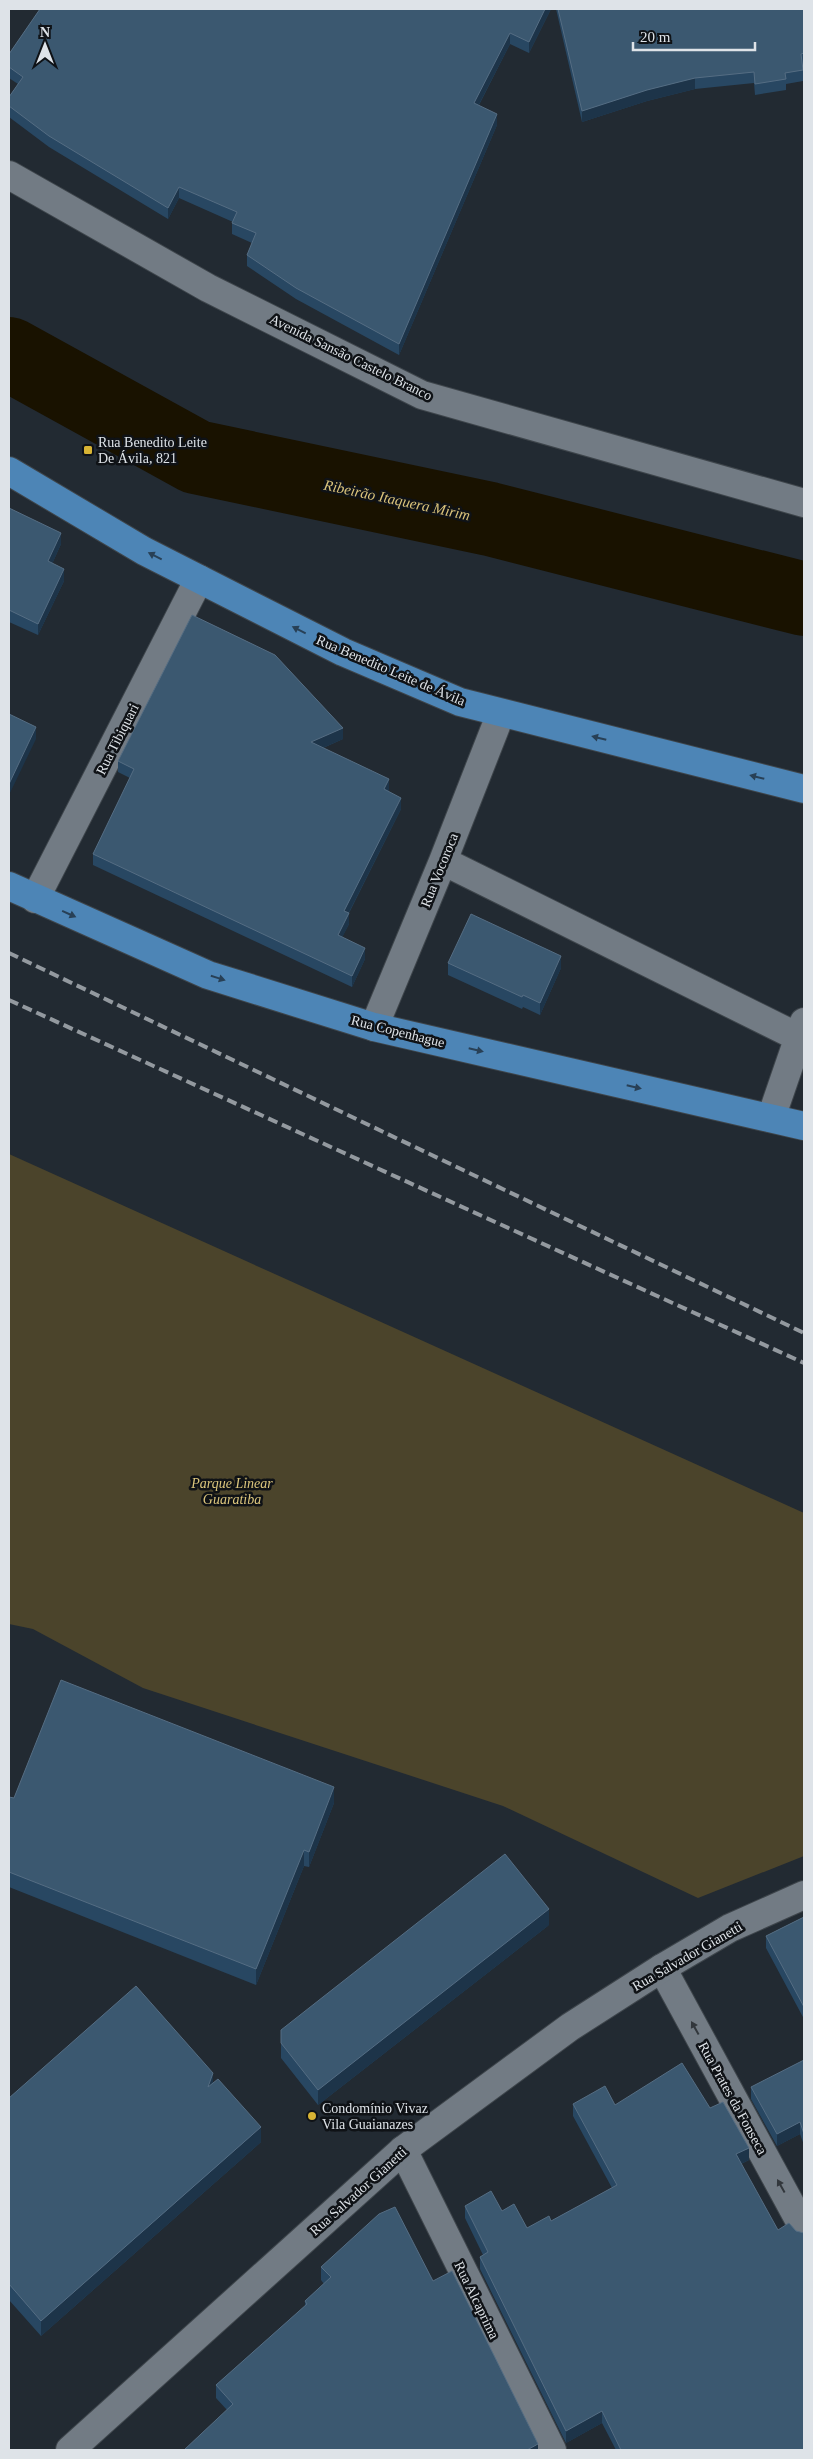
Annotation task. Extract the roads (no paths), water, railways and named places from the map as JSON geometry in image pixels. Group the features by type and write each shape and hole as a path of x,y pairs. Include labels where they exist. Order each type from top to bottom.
{"main road":[{"name":"Rua Benedito Leite de Ávila","path":"9,471 144,550 199,579 343,652 460,702 804,789"},
{"name":"Rua Copenhague","path":"9,886 34,899 208,975 374,1027 804,1126"}],"street":[{"name":"Avenida Sansão Castelo Branco","path":"9,175 208,288 422,395 804,503"},
{"name":"Rua Tibiquari","path":"34,899 199,579"},
{"name":"Rua Vocoroca","path":"374,1027 443,862 501,713"},
{"path":"443,862 802,1030 771,1118"},
{"name":"Rua Salvador Gianetti","path":"79,2447 403,2150 570,2027 662,1968 730,1928 804,1895"},
{"name":"Rua Prates da Fonseca","path":"662,1968 804,2228"},
{"name":"Rua Alcaprima","path":"403,2150 552,2450"}],"waterway":[{"name":"Ribeirão Itaquera Mirim","path":"9,354 196,457 490,519 804,599"}],"railway":[{"path":"9,953 804,1333"},
{"path":"9,1000 804,1363"}],"place":[{"name":"Rua Benedito Leite De Ávila, 821","path":"88,450"},
{"name":"Condomínio Vivaz Vila Guaianazes","path":"312,2116"}],"park label":[{"name":"Parque Linear Guaratiba","path":"232,1492"}]}
